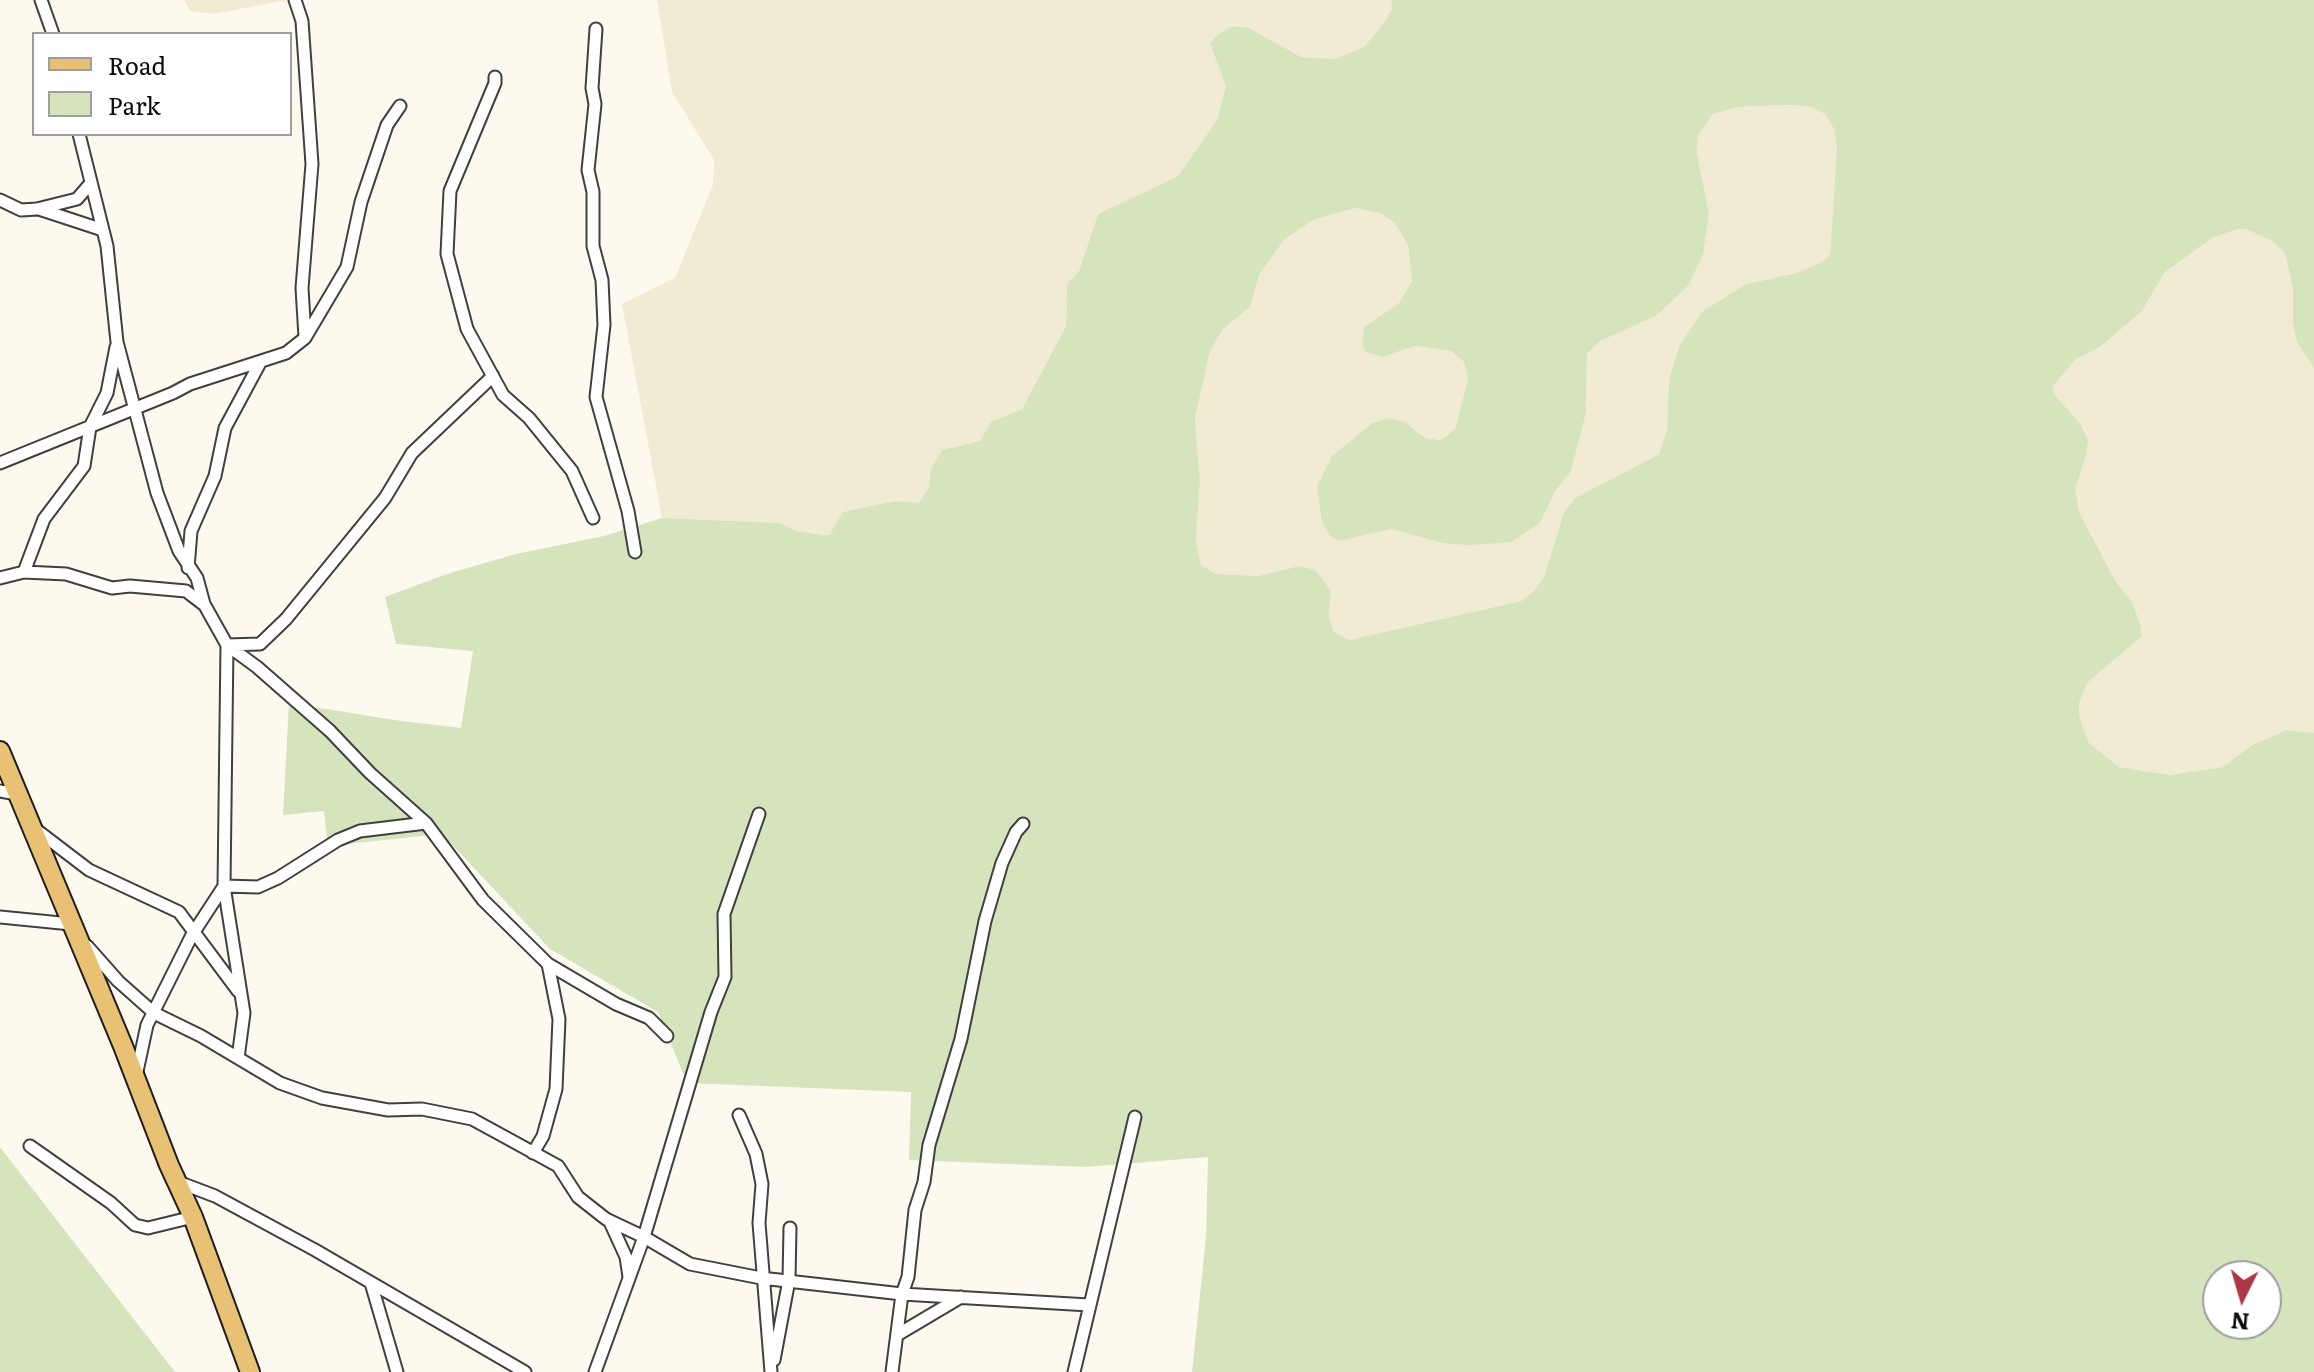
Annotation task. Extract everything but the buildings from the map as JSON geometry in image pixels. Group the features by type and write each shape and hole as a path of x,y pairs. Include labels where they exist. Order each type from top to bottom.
{"main road":[{"path":"0,751 8,792 29,823 123,1046 193,1217 250,1372"}],"street":[{"path":"41,0 52,32"},
{"path":"295,0 302,21 312,164 302,288 305,338"},
{"path":"596,29 592,88 595,104 588,170 593,192 593,246 602,280 604,325 596,397 628,511 635,552"},
{"path":"495,77 450,191 447,254 467,329 503,395 529,418 572,471 593,518"},
{"path":"0,463 190,384 286,353 305,338 347,267 361,202 387,125 400,106"},
{"path":"79,136 103,230 117,342 157,493 188,568 197,578 204,604 227,645 286,692 426,823 483,900 548,964 616,1004 649,1018 667,1036"},
{"path":"0,200 21,210 37,209 77,199 90,184"},
{"path":"37,209 103,230"},
{"path":"24,572 44,519 84,466 90,427 107,393 117,342"},
{"path":"188,568 191,531 215,476 225,428 261,361"},
{"path":"227,645 260,644 286,619 385,498 412,453 493,376"},
{"path":"0,578 24,572 66,574 112,588 130,586 186,591 204,604"},
{"path":"227,645 224,886 244,1013 238,1058"},
{"path":"595,1372 644,1237 711,1012 725,977 724,914 759,814"},
{"path":"29,823 89,870 179,912 240,994"},
{"path":"224,886 258,887 338,840 360,831 426,823"},
{"path":"892,1372 902,1294 908,1277 915,1210 924,1182 929,1145 961,1039 985,921 1002,863 1023,824"},
{"path":"135,1081 147,1025 195,931 224,886"},
{"path":"0,917 71,924 118,981 154,1013 201,1036 280,1083 322,1098 388,1110 422,1109 472,1119 558,1166 578,1197 610,1221 690,1264 761,1278 902,1294 1089,1305"},
{"path":"533,1153 543,1136 556,1089 559,1019 548,964"},
{"path":"739,1115 756,1154 762,1184 759,1223 761,1278 771,1372"},
{"path":"1074,1372 1135,1117"},
{"path":"30,1146 111,1203 135,1225 148,1228 193,1217"},
{"path":"177,1182 215,1196 315,1250 525,1372"},
{"path":"610,1221 626,1257 629,1279"},
{"path":"771,1372 789,1280 790,1228"},
{"path":"371,1283 398,1370"},
{"path":"897,1335 962,1297"}],"shaded area":[{"path":"184,0 286,0 214,14 190,11"},
{"path":"657,0 1391,0 1392,9 1365,46 1336,59 1301,57 1247,27 1210,44 1226,86 1217,120 1178,176 1098,214 1079,271 1067,284 1066,326 1022,409 991,422 981,441 942,450 931,469 928,489 917,503 896,501 826,535 796,531 780,523 662,518 622,304 675,278 713,185 714,160 672,92"},
{"path":"1809,106 1825,114 1834,129 1837,147 1830,255 1797,273 1746,284 1669,379 1667,430 1659,454 1575,498 1564,512 1544,577 1535,591 1521,601 1349,640 1334,632 1329,616 1331,591 1299,566 1258,576 1216,574 1201,565 1196,540 1200,481 1195,418 1210,351 1223,329 1250,307 1259,275 1284,240 1313,220 1355,208 1380,213 1395,223 1408,246 1412,281 1399,303 1364,327 1382,357 1415,346 1451,351 1464,362 1468,379 1455,429 1441,440 1425,438 1405,422 1339,541 1391,529 1442,543 1540,523 1555,491 1571,470 1586,413 1587,354 1600,341 1656,316 1688,286 1703,255 1709,213 1697,153 1698,135 1713,114 1739,107"},
{"path":"2246,229 2272,241 2285,253 2293,289 2293,324 2297,342 2314,368 2314,733 2286,730 2252,745 2223,767 2169,775 2119,767 2089,743 2079,716 2079,703 2087,683 2141,637 2132,602 2116,582 2080,514 2075,490 2086,456 2079,422 2054,394 2053,385 2076,359 2100,347 2142,311 2165,272 2212,238"}],"green space":[{"path":"1391,0 2314,0 2314,368 2297,342 2293,324 2293,289 2285,253 2272,241 2246,229 2238,229 2212,238 2165,272 2142,311 2100,347 2076,359 2053,386 2054,394 2079,422 2088,439 2075,490 2080,514 2116,582 2132,602 2141,627 2141,637 2087,683 2079,703 2079,716 2089,743 2119,767 2169,775 2223,767 2252,745 2286,730 2314,733 2314,1372 1192,1372 1206,1237 1208,1157 1085,1167 909,1160 911,1092 687,1083 658,1012 550,949 442,834 328,846 324,811 283,815 289,703 461,728 473,651 396,644 385,597 447,574 516,554 604,536 662,518 780,523 796,531 825,535 830,534 843,512 896,501 918,503 928,489 931,469 942,450 980,441 991,422 1022,409 1066,326 1067,284 1079,271 1098,214 1178,176 1217,120 1226,86 1210,44 1230,27 1247,27 1301,57 1336,59 1365,46 1392,9","holes":["1809,106 1825,114 1834,129 1837,147 1830,255 1797,273 1746,284 1702,312 1680,345 1669,379 1667,430 1659,454 1575,498 1564,512 1544,577 1534,591 1521,601 1349,640 1334,632 1329,616 1331,591 1315,570 1299,566 1258,576 1216,574 1201,565 1196,540 1200,481 1195,418 1210,351 1223,329 1250,307 1259,275 1284,240 1313,220 1355,208 1380,213 1395,223 1408,246 1412,281 1399,303 1364,327 1362,344 1366,352 1382,357 1415,346 1451,351 1464,362 1468,379 1455,429 1441,440 1425,438 1405,422 1389,418 1373,423 1332,456 1317,487 1322,522 1331,537 1339,541 1391,529 1442,543 1511,542 1540,523 1555,491 1571,471 1586,413 1587,354 1600,341 1656,316 1688,286 1703,255 1709,213 1697,153 1698,135 1713,114 1739,107"]},
{"path":"0,1147 175,1372 0,1372"}]}
